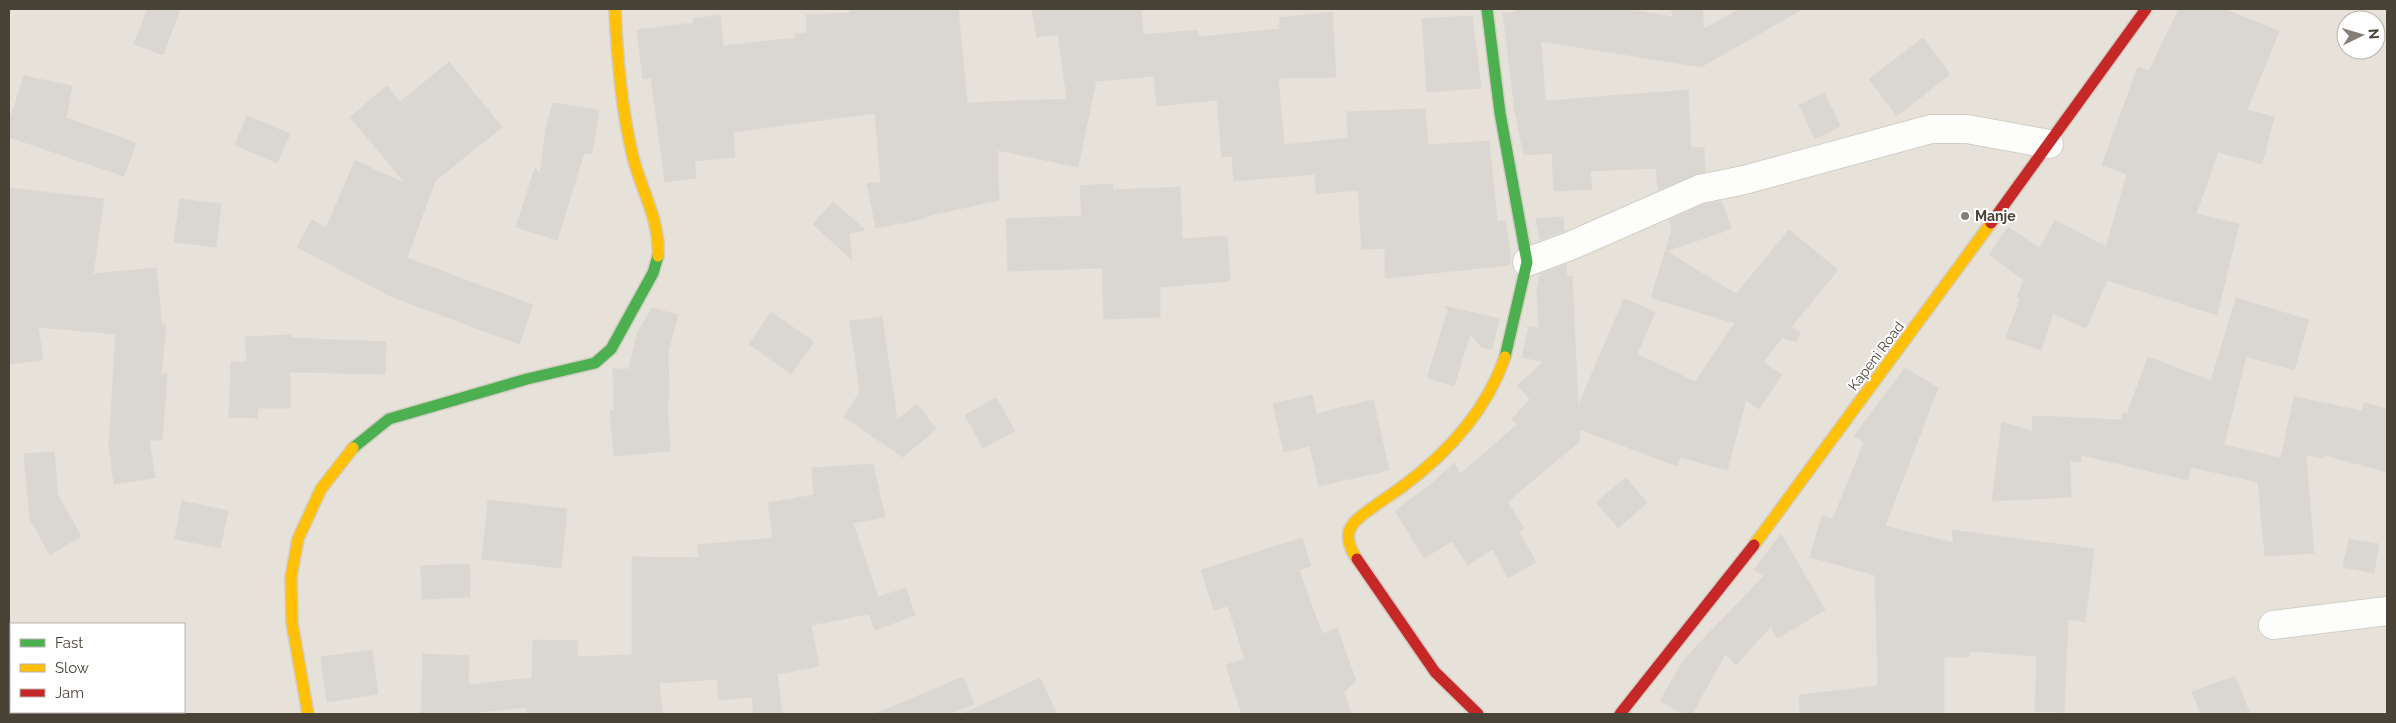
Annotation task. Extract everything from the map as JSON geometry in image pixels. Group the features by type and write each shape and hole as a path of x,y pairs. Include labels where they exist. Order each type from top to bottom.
{"street":[{"path":"308,714 292,623 291,577 298,538 321,489 352,449 389,418 527,379 595,363 611,349 653,273 657,261 660,237 632,156 617,54 615,9"},
{"path":"1478,714 1435,672 1351,551 1348,539 1352,524 1422,472 1470,424 1499,376 1509,347 1527,262 1500,113 1486,9"},
{"name":"Kapeni Road","path":"1620,714 1735,572 1991,226 2146,9"},
{"path":"1527,262 1570,246 1700,190 1921,131 1931,129 1967,129 2049,144"},
{"path":"2273,624 2387,612"}],"shaded area":[{"path":"9,9 2387,9 2387,714 9,714"}],"building":[{"path":"148,9 180,9 163,55 134,44"},
{"path":"851,9 958,9 967,103 1067,99 1058,34 1037,37 1032,9 1141,9 1143,35 1198,30 1198,37 1280,29 1279,18 1332,12 1336,77 1278,78 1284,145 1348,138 1347,112 1425,109 1428,145 1489,141 1497,221 1505,221 1510,251 1510,265 1385,278 1385,248 1362,249 1358,190 1316,194 1315,174 1234,181 1232,156 1222,157 1217,100 1157,106 1154,76 1096,81 1078,167 997,150 999,200 926,216 927,218 876,228 867,184 881,182 875,113 733,132 735,157 694,161 696,178 665,182 651,78 643,79 637,30 693,23 693,19 720,15 723,46 796,38 795,34 807,33 806,15 850,13"},
{"path":"1515,9 1625,9 1673,17 1672,9 1702,9 1704,29 1740,9 1803,9 1701,67 1541,41 1545,101 1688,90 1691,148 1704,147 1705,172 1658,190 1656,168 1590,171 1592,189 1554,191 1552,153 1524,155 1515,111 1503,13 1515,12"},
{"path":"2179,9 2224,9 2279,31 2247,110 2274,117 2262,164 2218,152 2196,214 2239,224 2217,315 2107,280 2086,328 2053,313 2041,350 2006,338 2020,299 2017,297 2024,280 1989,255 2008,227 2040,248 2055,220 2106,247 2127,174 2102,165 2138,67 2149,71"},
{"path":"1472,16 1481,88 1427,92 1422,19"},
{"path":"1923,38 1950,74 1897,116 1869,79"},
{"path":"449,62 502,127 435,181 407,258 533,305 519,344 390,296 297,247 312,220 326,228 355,161 405,183 350,117 387,86 400,102"},
{"path":"24,76 72,86 66,118 136,143 124,176 9,137 9,123"},
{"path":"1824,93 1840,126 1815,139 1799,105"},
{"path":"553,103 599,110 592,154 584,153 557,240 516,227 535,168 540,174 546,128"},
{"path":"247,116 290,134 277,163 235,145"},
{"path":"1112,184 1113,190 1180,187 1182,239 1227,236 1230,281 1160,287 1160,317 1104,319 1102,268 1008,271 1006,219 1082,216 1080,186"},
{"path":"9,188 104,199 93,274 156,268 162,325 166,325 161,373 167,374 162,440 149,440 155,478 114,484 109,445 116,334 38,327 43,360 9,364"},
{"path":"180,199 221,204 216,247 174,242"},
{"path":"1722,201 1731,229 1666,251 1736,294 1789,230 1838,270 1791,327 1800,333 1796,342 1782,338 1763,362 1782,375 1759,409 1746,400 1727,470 1680,457 1677,466 1579,429 1580,441 1507,502 1524,528 1519,532 1536,562 1508,578 1493,549 1468,565 1452,541 1424,558 1395,511 1431,484 1453,464 1455,463 1460,474 1518,424 1512,419 1530,399 1517,386 1543,362 1522,357 1529,326 1539,328 1537,290 1540,274 1566,264 1567,276 1572,276 1578,406 1624,299 1655,312 1637,354 1695,382 1735,323 1651,298 1672,229 1669,220 1705,204"},
{"path":"833,202 865,230 849,233 852,260 813,224"},
{"path":"1563,217 1564,231 1540,240 1536,219"},
{"path":"2236,298 2309,320 2294,370 2246,356 2224,445 2281,458 2294,397 2362,411 2364,403 2387,409 2387,472 2325,455 2324,458 2306,455 2314,553 2265,556 2258,482 2191,467 2188,480 2081,455 2081,462 2070,461 2071,497 1992,501 2002,422 2032,431 2033,416 2121,420 2123,413 2127,414 2148,357 2211,381"},
{"path":"1445,306 1499,319 1492,349 1482,347 1470,334 1454,386 1427,378 1448,310"},
{"path":"652,308 678,315 668,352 669,400 667,400 670,451 614,456 610,411 614,410 613,369 629,369 637,334"},
{"path":"771,312 814,342 791,374 749,344"},
{"path":"882,317 897,420 917,404 936,429 903,457 844,417 860,392 850,321"},
{"path":"291,335 291,338 386,342 385,374 290,372 290,408 258,408 257,418 229,417 231,362 247,362 245,337"},
{"path":"1905,368 1938,388 1885,526 1954,543 1952,530 2094,549 2085,622 2068,619 2064,712 2035,711 2037,656 1969,651 1969,657 1944,657 1944,714 1800,714 1799,695 1878,686 1875,575 1810,557 1822,516 1833,519 1864,442 1854,436"},
{"path":"1312,395 1316,414 1373,400 1389,470 1319,486 1310,446 1284,452 1273,404"},
{"path":"996,398 1015,431 983,448 965,415"},
{"path":"54,452 58,496 81,536 50,555 30,519 24,454"},
{"path":"873,464 885,517 853,523 878,597 906,588 915,615 875,630 869,614 811,625 819,666 777,674 782,714 754,714 752,697 719,700 717,679 659,683 662,714 527,714 527,707 461,714 421,714 423,654 469,656 468,685 532,678 533,640 578,641 577,657 632,655 632,557 699,558 697,545 773,538 768,503 814,495 812,468"},
{"path":"1626,478 1647,503 1618,528 1596,502"},
{"path":"488,500 567,509 561,568 482,559"},
{"path":"182,501 228,511 220,548 175,539"},
{"path":"1781,534 1825,610 1777,638 1771,626 1736,665 1725,654 1692,714 1683,714 1660,701 1680,666 1690,653 1764,576 1754,570"},
{"path":"1302,538 1311,566 1299,570 1322,634 1337,628 1356,681 1344,692 1351,714 1242,714 1226,665 1245,659 1228,606 1214,610 1201,570"},
{"path":"2349,539 2379,544 2374,573 2343,567"},
{"path":"469,564 470,597 422,599 421,566"},
{"path":"372,650 378,694 327,702 321,657"},
{"path":"2235,676 2250,714 2201,714 2192,692"},
{"path":"963,677 974,704 949,714 875,714"},
{"path":"1040,678 1057,714 963,714"}],"traffic: fast":[{"path":"1487,9 1500,113 1527,262 1505,357"},
{"path":"353,448 389,419 527,379 595,363 611,349 653,273 658,256"}],"traffic: slow":[{"path":"615,9 618,63 625,117 635,166 653,216 658,242 658,256"},
{"path":"1754,545 1991,223"},
{"path":"1357,559 1350,546 1348,537 1350,528 1368,510 1419,474 1464,430 1487,396 1505,357"},
{"path":"308,714 292,623 291,577 298,539 321,489 353,448"}],"traffic: jam":[{"path":"1991,223 2146,9"},
{"path":"1620,714 1754,545"},
{"path":"1357,559 1435,672 1478,714"}],"place":[{"name":"Manje","path":"1965,216"}]}
